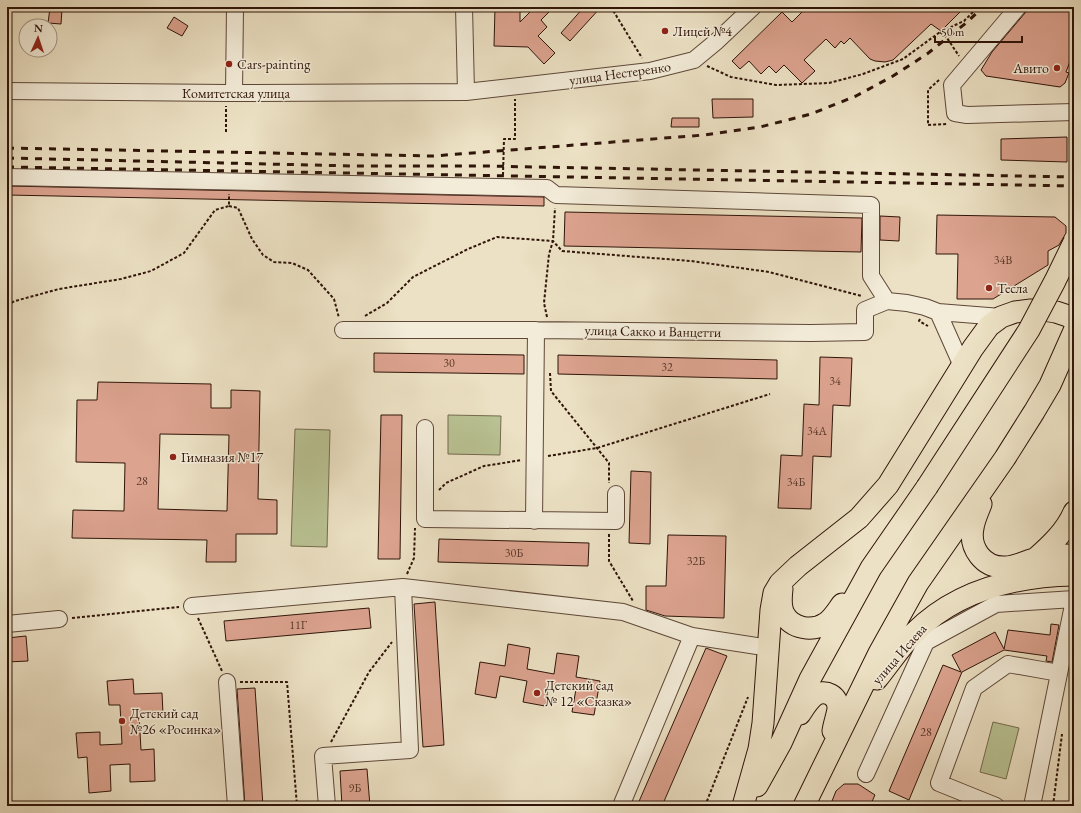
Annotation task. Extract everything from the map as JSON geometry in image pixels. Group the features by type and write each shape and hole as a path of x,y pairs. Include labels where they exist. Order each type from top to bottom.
{"main road":[{"path":"781,743 810,679 871,568 927,487 1029,330 1056,281 1074,242"},
{"path":"743,806 759,749 769,648 771,610 774,593 780,583 798,566 859,518 879,496 896,472 980,337 989,326 1001,317 1015,312 1031,310 1056,312 1068,316 1074,320"},
{"path":"804,806 826,758 879,654 918,583 1005,458 1050,385 1074,331"},
{"path":"990,479 973,527 973,544 977,552 984,560 993,565 1004,567 1019,565 1035,559 1074,555"},
{"path":"1035,559 1060,534 1071,520 1074,512"},
{"path":"786,578 781,598 784,614 795,624 804,628 812,628 819,627 831,620 852,589 871,568"},
{"name":"улица Исаева","path":"848,715 914,633 940,611 977,591 1002,584 1031,578 1074,575"},
{"path":"746,806 781,743 811,698 816,695 826,693 835,698 838,703 838,710 826,758"}],"street":[{"path":"230,99 235,7"},
{"path":"464,7 466,92"},
{"name":"улица Нестеренко","path":"466,92 650,71 694,60 717,41 753,7"},
{"path":"1018,7 952,85 955,113 967,115 1074,112"},
{"name":"Комитетская улица","path":"7,91 230,99 466,92"},
{"path":"7,177 547,188 556,195 871,205 871,276 887,301"},
{"name":"улица Сакко и Ванцетти","path":"343,330 865,332 865,310 887,301 907,303 938,312 1001,317"},
{"path":"938,312 962,366"},
{"path":"534,521 535,458 543,330"},
{"path":"425,428 425,519 616,521 613,490"},
{"path":"327,806 324,756 410,750 403,587"},
{"path":"192,606 403,587 623,612 692,636 769,648"},
{"path":"866,774 926,642 996,604 1074,599 1032,806"},
{"path":"7,624 59,619"},
{"path":"621,806 692,636"},
{"path":"996,806 939,783 974,688 1008,664 1059,673"},
{"path":"227,682 236,806"}],"path":[{"path":"610,7 650,71"},
{"path":"694,60 731,77 776,85 829,83 863,74 903,59 940,32 964,21 978,7"},
{"path":"940,32 947,38 960,58"},
{"path":"503,187 504,139 514,139 515,86"},
{"path":"226,132 230,99"},
{"path":"229,182 230,206"},
{"path":"543,330 544,303 549,254 553,241 556,195"},
{"path":"7,305 15,301 59,289 121,279 151,271 184,253 215,210 230,206 238,208 252,239 263,255 274,262 292,263 308,270 326,289 334,299 343,330 387,303 413,277 475,246 497,237 553,241 562,251 691,262 769,272 843,292 887,301"},
{"path":"550,368 551,391 609,464 613,490"},
{"path":"425,502 446,483 484,466 596,448 770,394"},
{"path":"609,521 610,561 643,618"},
{"path":"403,587 414,558 415,524"},
{"path":"59,619 192,606 227,682 287,682 297,806"},
{"path":"324,756 369,672 405,627"}],"green space":[{"path":"448,415 501,416 500,455 448,454"},
{"path":"295,429 330,430 327,547 291,546"},
{"path":"993,722 1019,728 1006,779 980,772"}],"building":[{"path":"495,7 520,7 520,22 535,7 554,7 541,20 547,27 538,36 555,53 544,64 528,47 494,46"},
{"path":"584,7 601,7 570,41 561,33"},
{"path":"807,7 965,7 941,31 931,24 893,60 885,62 870,59 850,38 844,44 841,41 835,48 826,39 804,60 815,71 802,83 784,65 776,73 769,66 761,74 749,61 740,69 732,61 782,12 792,22"},
{"path":"1027,7 1074,7 1074,51 1066,72 1069,73 1065,83 1060,87 986,76 981,70 992,52 1025,13"},
{"path":"50,8 62,9 61,24 58,24 58,18 49,18"},
{"path":"174,17 188,26 182,36 167,28"},
{"path":"712,99 753,99 753,117 713,118"},
{"path":"672,118 699,118 699,127 671,127"},
{"path":"1067,137 1067,162 1001,160 1001,139"},
{"path":"7,186 544,197 544,206 7,195"},
{"path":"565,212 862,218 861,252 564,246"},
{"path":"937,215 1055,217 1066,226 1066,233 1059,245 1048,251 1048,265 993,299 957,299 958,254 936,254"},
{"path":"880,216 900,217 899,241 880,240"},
{"path":"374,353 524,355 524,374 374,372"},
{"path":"558,355 777,360 777,379 558,374"},
{"path":"820,357 852,358 850,406 833,405 831,457 813,456 811,509 778,508 781,455 802,456 804,404 819,405"},
{"path":"98,382 211,384 211,408 231,408 231,390 260,391 258,499 277,500 277,534 236,534 236,562 206,562 207,540 72,538 73,510 124,511 125,463 76,462 77,400 97,400","holes":["160,434 229,435 227,511 158,509"]},
{"path":"381,415 402,415 400,559 378,559"},
{"path":"631,471 651,472 650,544 629,543"},
{"path":"668,535 726,536 724,618 665,616 646,610 646,586 666,586"},
{"path":"439,539 589,543 588,566 438,562"},
{"path":"435,602 444,745 423,747 414,604"},
{"path":"369,608 371,628 226,641 224,621"},
{"path":"1051,624 1059,625 1052,662 1046,661 1047,656 1004,650 962,672 909,800 889,791 943,665 961,672 952,655 995,632 1004,649 1008,630 1050,635"},
{"path":"26,636 28,661 7,662 7,638"},
{"path":"508,644 530,648 527,669 554,674 557,653 579,656 576,677 600,681 594,715 572,712 576,689 549,684 545,706 523,702 527,681 500,676 496,698 475,694 480,662 505,666"},
{"path":"706,648 727,656 662,806 637,806"},
{"path":"133,679 134,694 162,693 163,714 139,715 141,750 154,749 155,781 130,782 130,764 110,765 111,791 89,793 87,757 78,758 76,733 100,732 100,745 122,744 120,705 109,705 107,681"},
{"path":"255,688 263,806 245,806 237,689"},
{"path":"367,769 370,806 342,806 340,771"},
{"path":"844,784 858,784 875,795 870,806 830,806 836,791"}],"railway":[{"path":"7,148 433,156 704,135 760,127 811,114 856,96 893,76 927,54 966,23 983,7"},
{"path":"7,158 354,166 484,166 1074,177"},
{"path":"7,167 1074,186"}],"place":[{"name":"Лицей №4","path":"665,31"},
{"name":"Cars-painting","path":"229,64"},
{"name":"Авито","path":"1057,68"},
{"name":"Тесла","path":"989,288"},
{"name":"Гимназия №17","path":"173,457"},
{"name":"Детский сад № 12 «Сказка»","path":"537,693"},
{"name":"Детский сад №26 «Росинка»","path":"122,721"}]}
